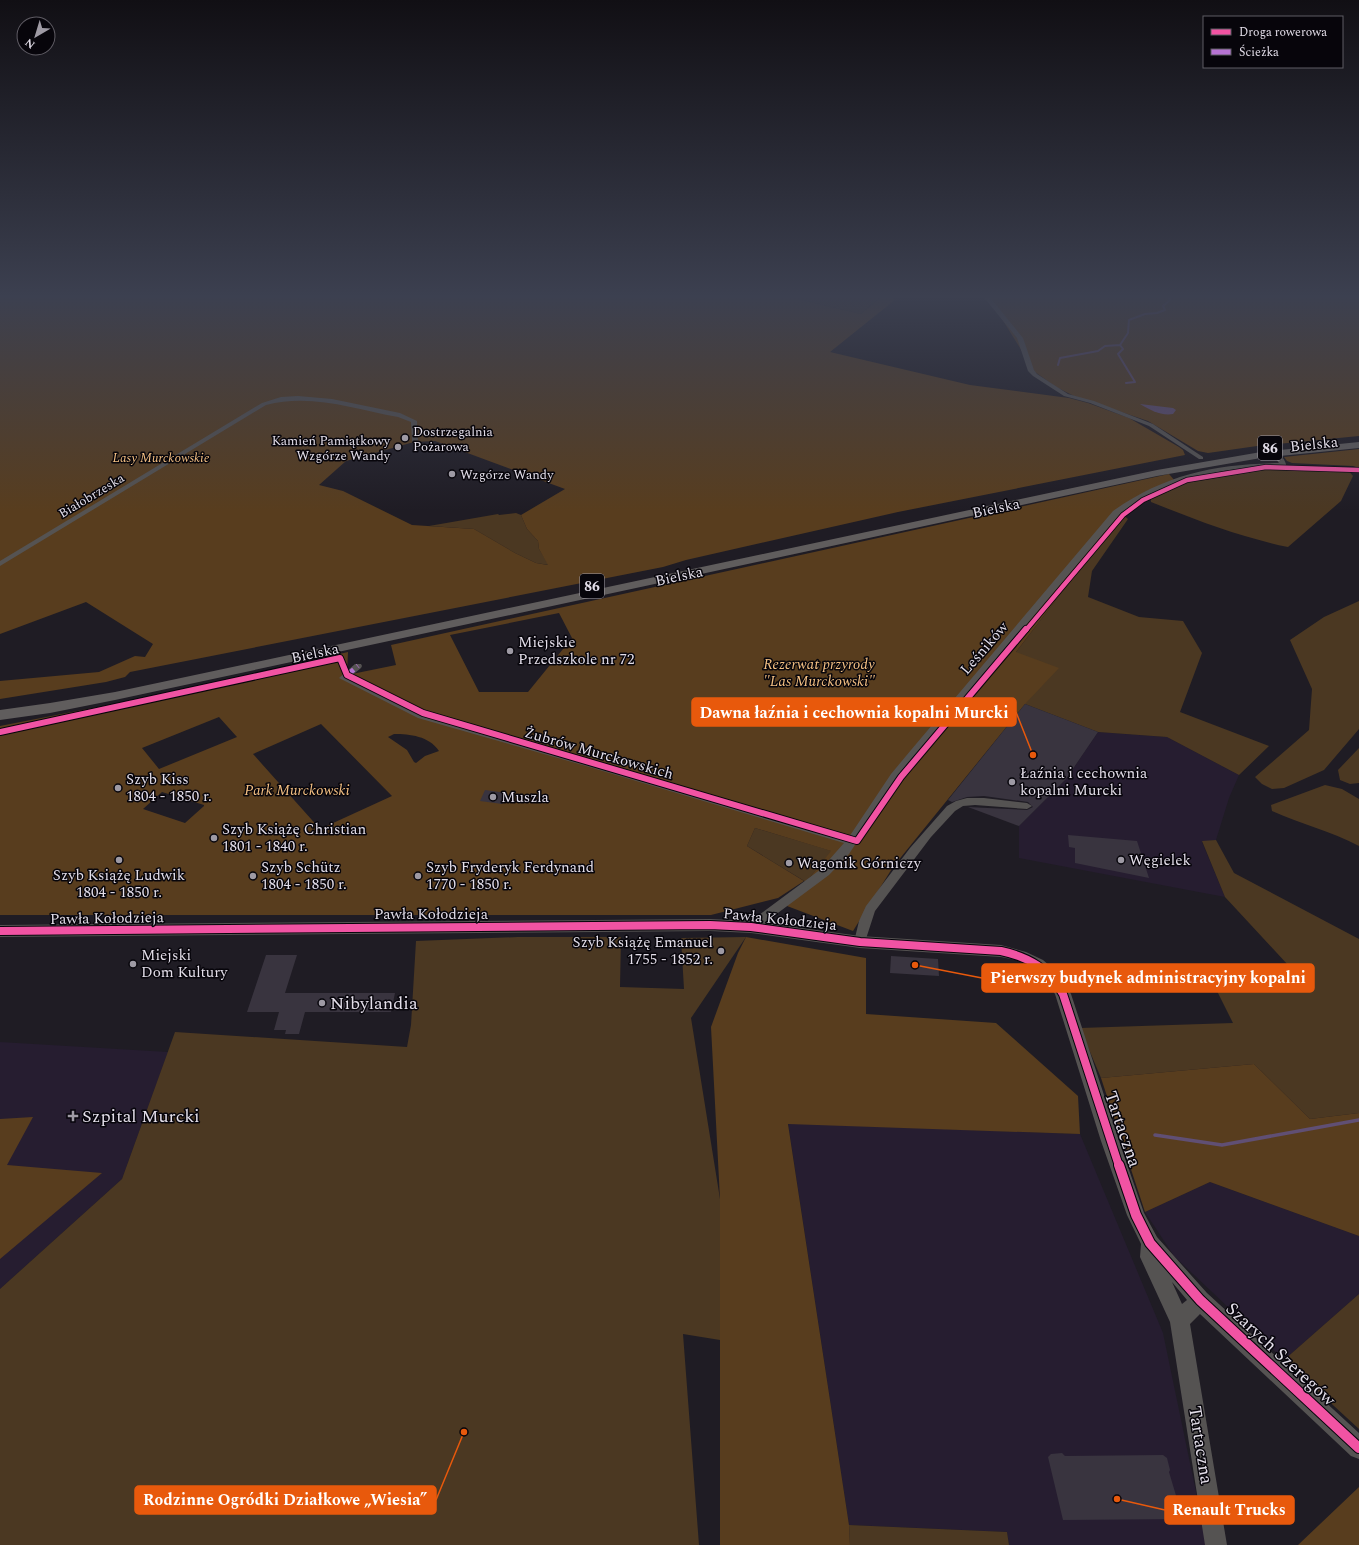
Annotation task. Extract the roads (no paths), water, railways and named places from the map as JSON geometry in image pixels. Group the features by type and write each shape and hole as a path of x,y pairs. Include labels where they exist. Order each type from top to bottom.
{"main road":[{"name":"Bielska","path":"0,705 114,686 1201,458 1260,449 1359,440"},
{"name":"Bielska","path":"0,715 50,708 122,694 1150,475 1225,461 1359,445"}],"street":[{"path":"1030,367 1035,375 1066,395 1133,416 1151,425 1201,458"},
{"name":"Białobrzeska","path":"0,564 264,404 275,400 300,397 400,415 414,421 415,442 420,447"},
{"name":"Leśników","path":"751,927 825,872 845,851 895,776 914,752 1116,513 1146,492 1181,478 1234,468 1284,464 1275,454"},
{"name":"Żubrów Murckowskich","path":"358,666 344,678 421,716 590,764 852,842"},
{"path":"860,942 865,921 870,909 944,815 961,803 978,802 1027,806"},
{"name":"Pawła Kołodzieja","path":"0,931 682,925 751,927 860,942 1000,951 1018,954 1033,961"},
{"name":"Tartaczna","path":"1033,961 1052,976 1063,994 1110,1141 1136,1215 1150,1243 1200,1300"},
{"name":"Tartaczna","path":"1150,1243 1150,1257 1180,1321 1216,1545"},
{"path":"1180,1321 1200,1300"},
{"name":"Szarych Szeregów","path":"1200,1300 1359,1448"}],"waterway":[{"path":"1126,367 1135,382 1126,383"},
{"path":"1155,1135 1222,1145 1359,1120"}],"place":[{"name":"Dostrzegalnia Pożarowa","path":"405,438"},
{"name":"Kamień Pamiątkowy Wzgórze Wandy","path":"398,447"},
{"name":"Wzgórze Wandy","path":"452,474"},
{"name":"Miejskie Przedszkole nr 72","path":"510,651"},
{"name":"Dawna łaźnia i cechownia kopalni Murcki","path":"1033,755"},
{"name":"Łaźnia i cechownia kopalni Murcki","path":"1012,782"},
{"name":"Szyb Kiss 1804 - 1850 r.","path":"118,788"},
{"name":"Muszla","path":"493,797"},
{"name":"Szyb Książę Christian 1801 - 1840 r.","path":"214,838"},
{"name":"Szyb Książę Ludwik 1804 - 1850 r.","path":"119,860"},
{"name":"Węgielek","path":"1121,860"},
{"name":"Wagonik Górniczy","path":"789,863"},
{"name":"Szyb Schütz 1804 - 1850 r.","path":"253,876"},
{"name":"Szyb Fryderyk Ferdynand 1770 - 1850 r.","path":"418,876"},
{"name":"Szyb Książę Emanuel 1755 - 1852 r.","path":"721,951"},
{"name":"Miejski Dom Kultury","path":"133,964"},
{"name":"Pierwszy budynek administracyjny kopalni","path":"915,965"},
{"name":"Nibylandia","path":"322,1003"},
{"name":"Szpital Murcki","path":"73,1116"},
{"name":"Rodzinne Ogródki Działkowe „Wiesia”","path":"464,1432"},
{"name":"Renault Trucks","path":"1117,1499"}],"park label":[{"name":"Lasy Murckowskie","path":"161,457"},
{"name":"Rezerwat przyrody \"Las Murckowski\"","path":"819,672"},
{"name":"Park Murckowski","path":"297,790"}]}
